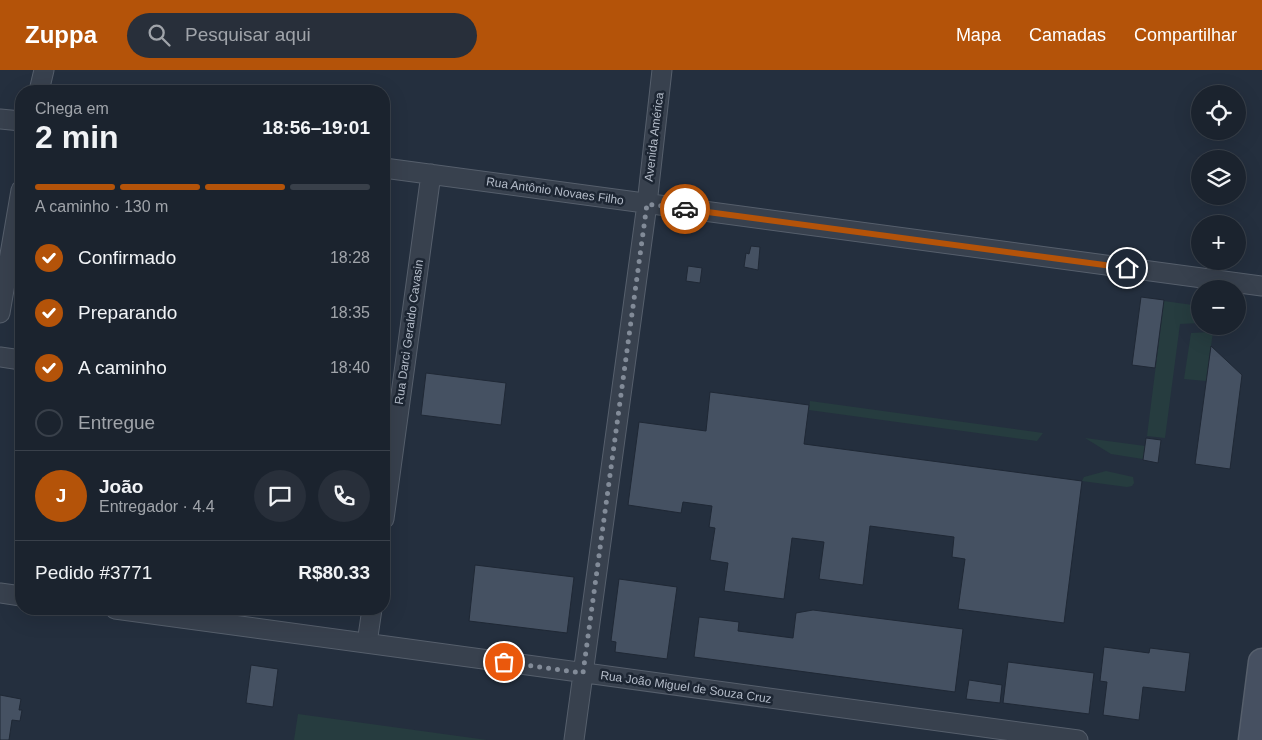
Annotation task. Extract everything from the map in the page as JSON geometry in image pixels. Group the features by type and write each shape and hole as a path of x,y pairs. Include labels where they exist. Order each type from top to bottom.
{"main road":[{"path":"1252,740 1262,662"}],"street":[{"path":"40,85 44,70"},
{"name":"Avenida América","path":"574,740 647,204 662,70"},
{"path":"0,119 15,121"},
{"name":"Rua Antônio Novaes Filho","path":"390,169 1262,286"},
{"name":"Rua Darci Geraldo Cavasin","path":"390,426 391,410 431,174"},
{"path":"0,313 15,225"},
{"path":"0,357 15,359"},
{"path":"0,593 15,595"},
{"name":"Rua João Miguel de Souza Cruz","path":"158,615 1078,740"},
{"path":"367,644 371,615"}],"green space":[{"path":"1164,301 1191,305 1191,323 1180,324 1165,438 1147,436"},
{"path":"1191,333 1191,335 1213,335 1206,381 1184,379"},
{"path":"810,401 1043,433 1037,441 809,410"},
{"path":"1085,438 1145,446 1143,459 1111,454"},
{"path":"1106,471 1133,477 1134,483 1132,486 1127,487 1082,481 1084,477"},
{"path":"298,714 487,740 294,740"}],"building":[{"path":"751,246 760,247 758,270 744,267 746,253 749,254"},
{"path":"688,266 702,268 700,283 686,281"},
{"path":"1141,297 1164,300 1155,368 1132,365"},
{"path":"1211,346 1242,375 1230,469 1195,464"},
{"path":"426,373 506,383 501,425 421,415"},
{"path":"710,392 809,405 804,444 1082,481 1064,623 958,609 965,559 952,557 954,537 870,526 863,585 819,579 824,542 792,538 784,599 724,591 728,563 710,560 715,528 709,527 712,506 683,502 681,513 628,505 639,422 706,431"},
{"path":"1146,438 1161,440 1158,463 1143,460"},
{"path":"475,565 574,577 567,633 469,621"},
{"path":"619,579 677,587 667,659 615,652 616,642 611,641"},
{"path":"813,610 963,629 955,692 694,657 699,617 739,622 738,631 793,638 796,613"},
{"path":"1104,647 1149,653 1150,648 1190,653 1185,692 1143,687 1139,720 1103,715 1107,682 1100,681"},
{"path":"1008,662 1094,673 1089,714 1003,703"},
{"path":"251,665 278,669 273,707 246,703"},
{"path":"969,680 1002,685 1000,703 966,699"},
{"path":"0,695 21,699 20,721 12,720 9,740 0,740"}],"way so far":[{"path":"504,662 583,673 647,204 685,209"}],"route":[{"path":"685,209 1127,268"}]}
